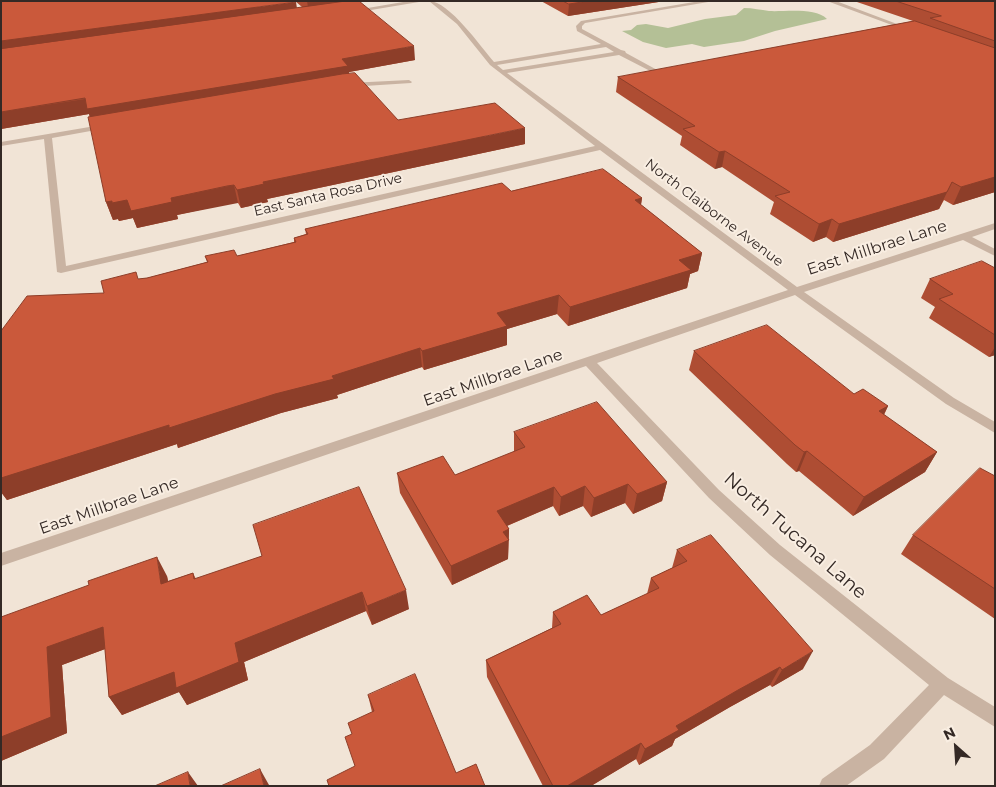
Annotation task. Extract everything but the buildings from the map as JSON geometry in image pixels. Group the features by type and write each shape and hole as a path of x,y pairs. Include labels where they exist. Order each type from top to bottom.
{"street":[{"path":"345,12 422,1"},
{"name":"North Claiborne Avenue","path":"432,1 459,23 492,64 502,72 796,291 950,401 995,428"},
{"path":"674,70 658,73 580,30 579,26 583,22 711,1"},
{"path":"830,1 914,32"},
{"path":"879,29 896,25"},
{"path":"492,64 608,45"},
{"path":"502,72 623,52"},
{"path":"344,85 409,82"},
{"path":"1,144 117,124"},
{"name":"East Santa Rosa Drive","path":"48,136 61,270 602,147"},
{"name":"East Millbrae Lane","path":"1,560 796,291 995,226"},
{"path":"964,236 995,253"},
{"name":"North Tucana Lane","path":"589,362 714,494 775,550 942,684 995,718"},
{"path":"829,786 877,752 942,684"}],"green space":[{"path":"744,8 769,11 808,11 822,15 827,19 775,31 744,41 704,47 692,44 666,48 643,42 622,31 631,30 637,25 646,24 668,28 705,19 736,15"}]}
